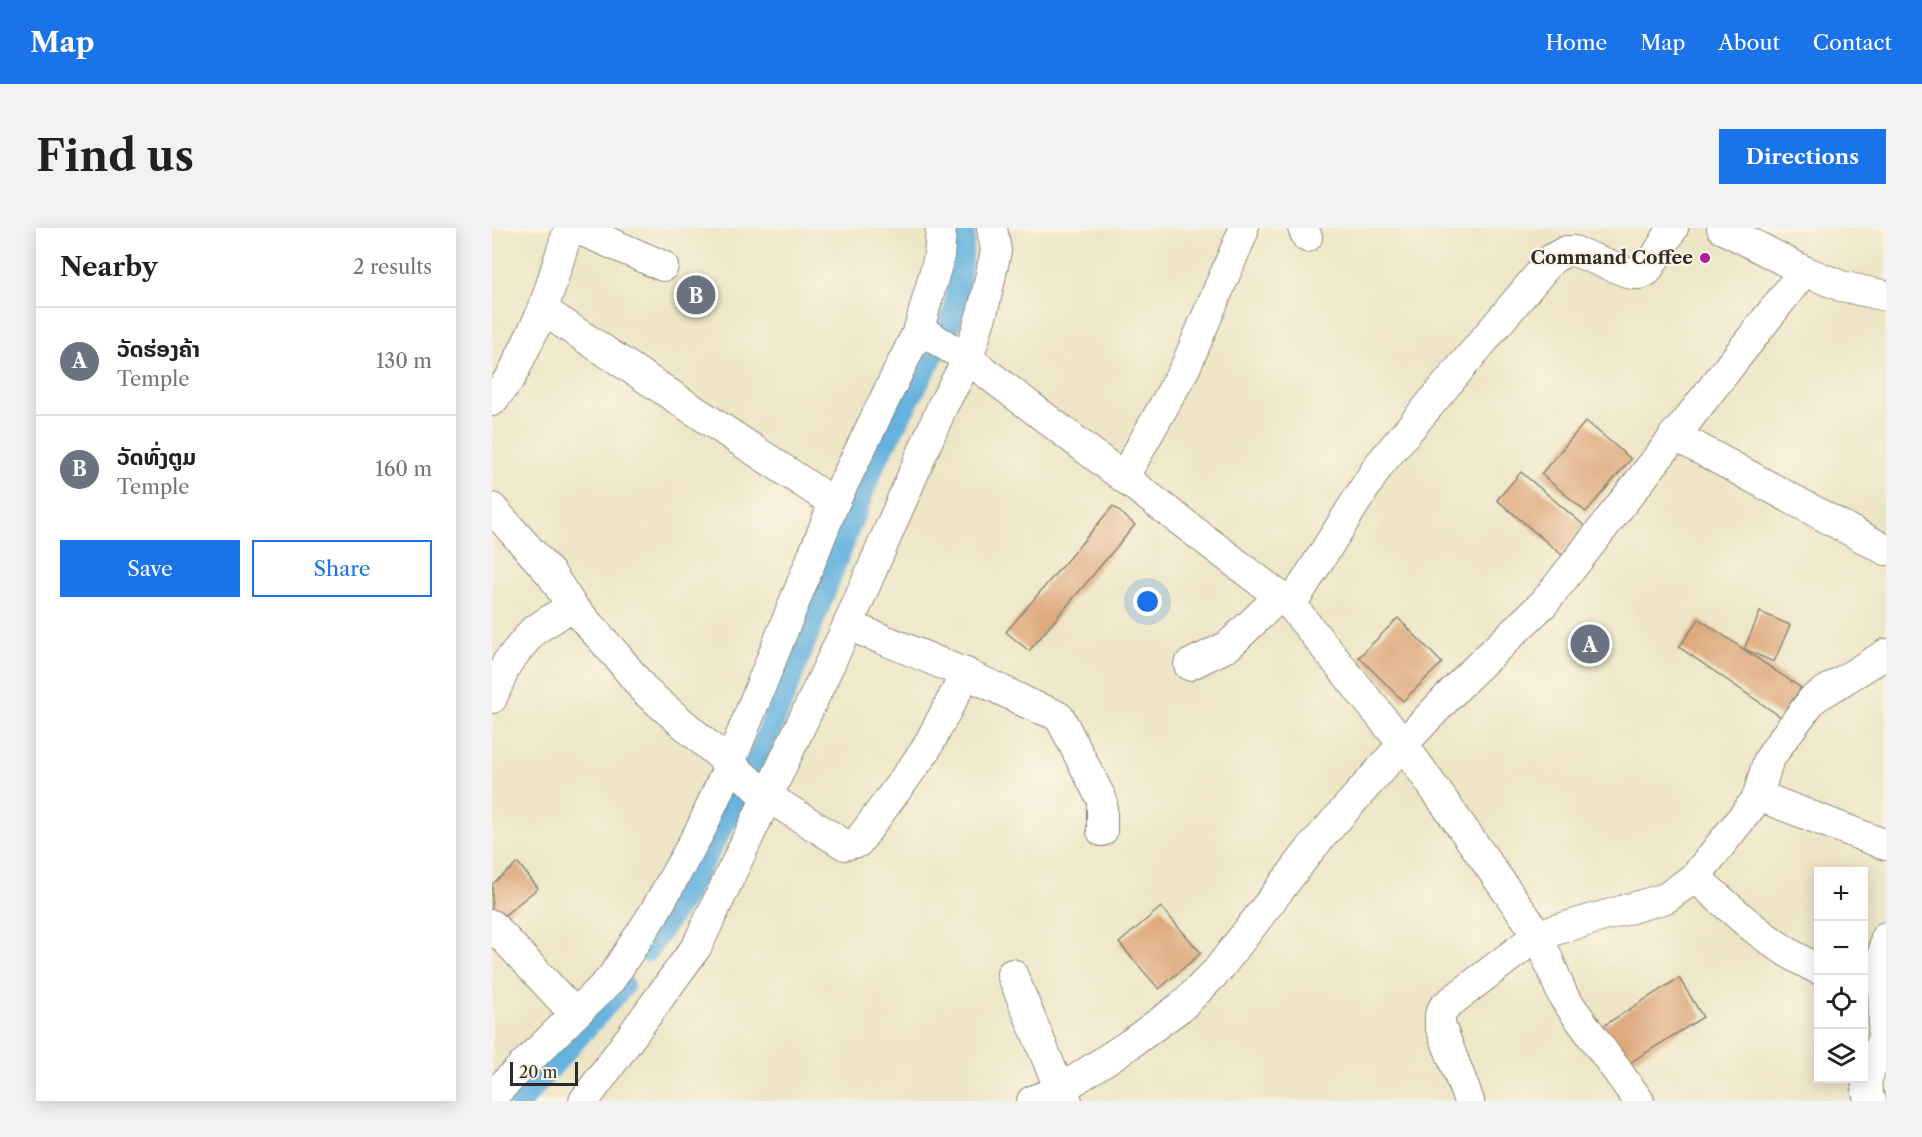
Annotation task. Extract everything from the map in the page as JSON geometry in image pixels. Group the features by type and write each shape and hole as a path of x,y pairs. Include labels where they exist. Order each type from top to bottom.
{"street":[{"path":"492,401 511,376 543,310 569,228"},
{"path":"576,228 663,266"},
{"path":"584,1101 697,946 834,503 919,329 939,257 941,228"},
{"path":"492,1096 611,979 654,913 702,827 749,780 848,626 943,405 968,359 984,306 996,251 992,228"},
{"path":"1124,477 1185,368 1244,232 1243,228"},
{"path":"1189,664 1228,646 1286,601 1379,465 1552,259 1566,251 1574,251 1621,270 1640,274 1647,271 1673,228"},
{"path":"1722,228 1804,271 1841,286 1886,296"},
{"path":"1032,1101 1063,1096 1182,1006 1217,971 1313,846 1403,744 1466,678 1545,602 1804,271"},
{"path":"543,310 834,503"},
{"path":"919,329 968,359 1286,601 1403,744 1538,935 1563,996 1639,1101"},
{"path":"1674,435 1886,550"},
{"path":"492,508 551,574 572,606 645,691 749,780 845,845 858,842 926,751 966,673"},
{"path":"492,698 507,663 533,631 572,606"},
{"path":"848,626 966,673 1060,718 1102,800 1102,831"},
{"path":"1468,1101 1440,1024 1440,1015 1444,1007 1538,935 1666,898 1686,886 1757,798 1768,761 1813,699 1886,654"},
{"path":"1757,798 1764,798 1886,845"},
{"path":"1695,877 1767,940 1814,967"},
{"path":"492,925 575,1014"},
{"path":"1871,1101 1868,1097 1867,1078 1883,1036 1874,986 1886,938"},
{"path":"1012,974 1063,1096"}],"building":[{"path":"1586,421 1631,459 1586,512 1541,474"},
{"path":"1521,472 1586,527 1562,555 1497,500"},
{"path":"1113,506 1135,525 1029,651 1006,632"},
{"path":"1760,612 1790,625 1774,662 1744,649"},
{"path":"1398,618 1442,663 1403,701 1359,657"},
{"path":"1699,619 1801,688 1781,717 1679,647"},
{"path":"518,863 538,888 496,922 492,916 492,884"},
{"path":"1161,907 1201,953 1159,989 1119,943"},
{"path":"1679,978 1703,1017 1628,1064 1603,1026"}],"waterway":[{"path":"647,950 683,897 760,756 873,464 955,313 964,228"},
{"path":"520,1101 622,986"}],"place":[{"name":"Command Coffee","path":"1705,258"},
{"name":"ວັດທົ່ງຕູມ","path":"696,295"},
{"name":"ວັດຮ່ອງຄ້າ","path":"1590,644"}]}
